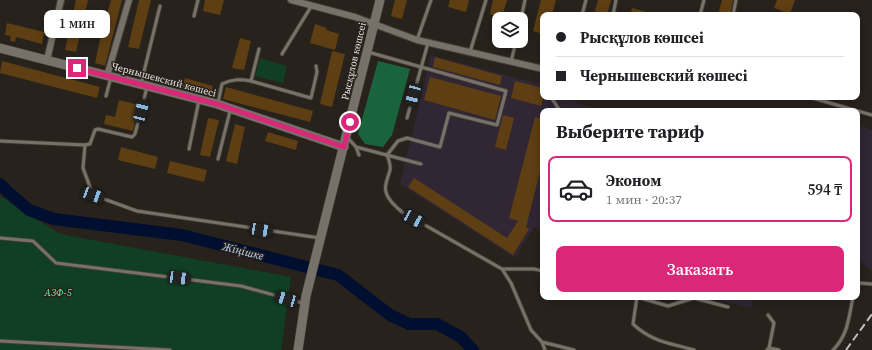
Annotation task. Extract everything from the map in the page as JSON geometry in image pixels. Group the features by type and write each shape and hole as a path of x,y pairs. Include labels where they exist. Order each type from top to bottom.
{"street":[{"path":"47,60 61,0"},
{"path":"109,77 129,0"},
{"path":"291,0 355,17 417,40 540,68"},
{"name":"Рысқұлов көшсеі","path":"298,350 305,300 319,240 344,147 380,0"},
{"name":"Чернышевский көшесі","path":"0,48 217,104 344,147"}],"lane":[{"path":"194,16 198,0"},
{"path":"417,40 431,0"},
{"path":"470,53 486,0"},
{"path":"522,12 525,0"},
{"path":"583,12 586,0"},
{"path":"613,12 616,0"},
{"path":"701,12 704,0"},
{"path":"734,12 736,0"},
{"path":"282,54 312,5"},
{"path":"0,141 85,145 90,144 95,130 98,129 132,137 135,134 160,6"},
{"path":"407,118 428,43"},
{"path":"511,62 514,48"},
{"path":"250,81 259,49"},
{"path":"368,52 506,92 497,125 449,113 440,147 407,138 398,141 387,155"},
{"path":"217,104 222,84 230,80 239,79 311,98 316,66"},
{"path":"106,96 109,77"},
{"path":"189,149 199,100"},
{"path":"820,100 848,108"},
{"path":"218,158 231,109"},
{"path":"860,112 872,115"},
{"path":"346,136 356,147 359,155"},
{"path":"85,145 82,168 93,195 137,211 319,240"},
{"path":"356,147 421,164"},
{"path":"387,155 390,163 390,170 385,185 386,194 393,204 402,212 502,269 511,283 531,330 542,342 545,350"},
{"path":"0,238 33,241 56,263 240,286 305,300"},
{"path":"502,269 540,270"},
{"path":"860,283 872,284"},
{"path":"637,300 633,324 642,333 654,339 694,350"},
{"path":"647,300 668,306 688,300"},
{"path":"702,300 728,307"},
{"path":"833,350 841,342 846,331 852,300"},
{"path":"768,315 774,323 768,349 779,350"},
{"path":"0,341 170,350"},
{"path":"542,342 574,350"},
{"path":"677,350 678,346"}],"shaded area":[{"path":"431,55 540,84 540,100 573,100 592,108 540,108 540,229 534,227 515,258 400,184"},
{"path":"860,126 872,130 872,271 860,261"},
{"path":"720,300 753,300 751,308"}],"green space":[{"path":"260,58 287,66 283,83 255,76"},
{"path":"378,61 410,69 392,135 383,147 365,144 358,134"},
{"name":"АЗФ-5","path":"0,196 60,234 291,277 281,350 0,350"}],"building":[{"path":"76,0 88,0 76,52 65,50"},
{"path":"111,0 122,0 105,66 95,63"},
{"path":"139,0 151,0 139,49 128,47"},
{"path":"205,0 224,0 220,15 203,11"},
{"path":"395,0 407,0 402,19 391,16"},
{"path":"450,0 469,0 466,12 448,7"},
{"path":"493,0 507,0 503,12 492,12 492,14 490,14"},
{"path":"541,0 556,0 553,12 540,12 540,33 533,31"},
{"path":"598,0 611,0 608,12 595,12"},
{"path":"722,0 733,0 731,12 719,12"},
{"path":"777,0 795,0 791,12 785,12 774,8"},
{"path":"632,8 647,12 631,12"},
{"path":"7,23 44,32 42,44 16,37 15,42 10,41 11,36 5,35"},
{"path":"315,24 327,28 326,30 339,34 335,50 310,43"},
{"path":"240,38 251,41 244,70 232,68"},
{"path":"332,51 345,54 332,107 320,104"},
{"path":"435,57 502,76 500,85 433,67"},
{"path":"2,61 100,87 97,98 0,73"},
{"path":"430,77 501,96 495,120 424,100"},
{"path":"185,78 213,86 210,96 182,89"},
{"path":"515,81 540,87 540,100 543,100 541,106 511,98"},
{"path":"226,87 313,111 310,122 223,99"},
{"path":"119,100 139,105 133,131 104,124 106,115 115,117"},
{"path":"503,115 514,118 506,150 495,147"},
{"path":"535,117 540,118 540,172 526,227 529,229 513,255 408,187 414,178 507,238 518,221 509,218"},
{"path":"208,118 219,120 210,157 200,155"},
{"path":"235,124 245,127 237,164 226,161"},
{"path":"268,132 298,141 296,150 265,141"},
{"path":"121,147 158,157 155,169 118,160"},
{"path":"170,161 207,170 204,182 167,173"}],"waterway":[{"name":"Жіңішке","path":"0,184 29,210 54,219 182,235 338,275 390,315 409,324 437,324 461,337 473,350"}],"railway":[{"path":"846,350 872,314"}],"route":[{"path":"77,68 165,92 217,104 344,147 350,122"}]}
